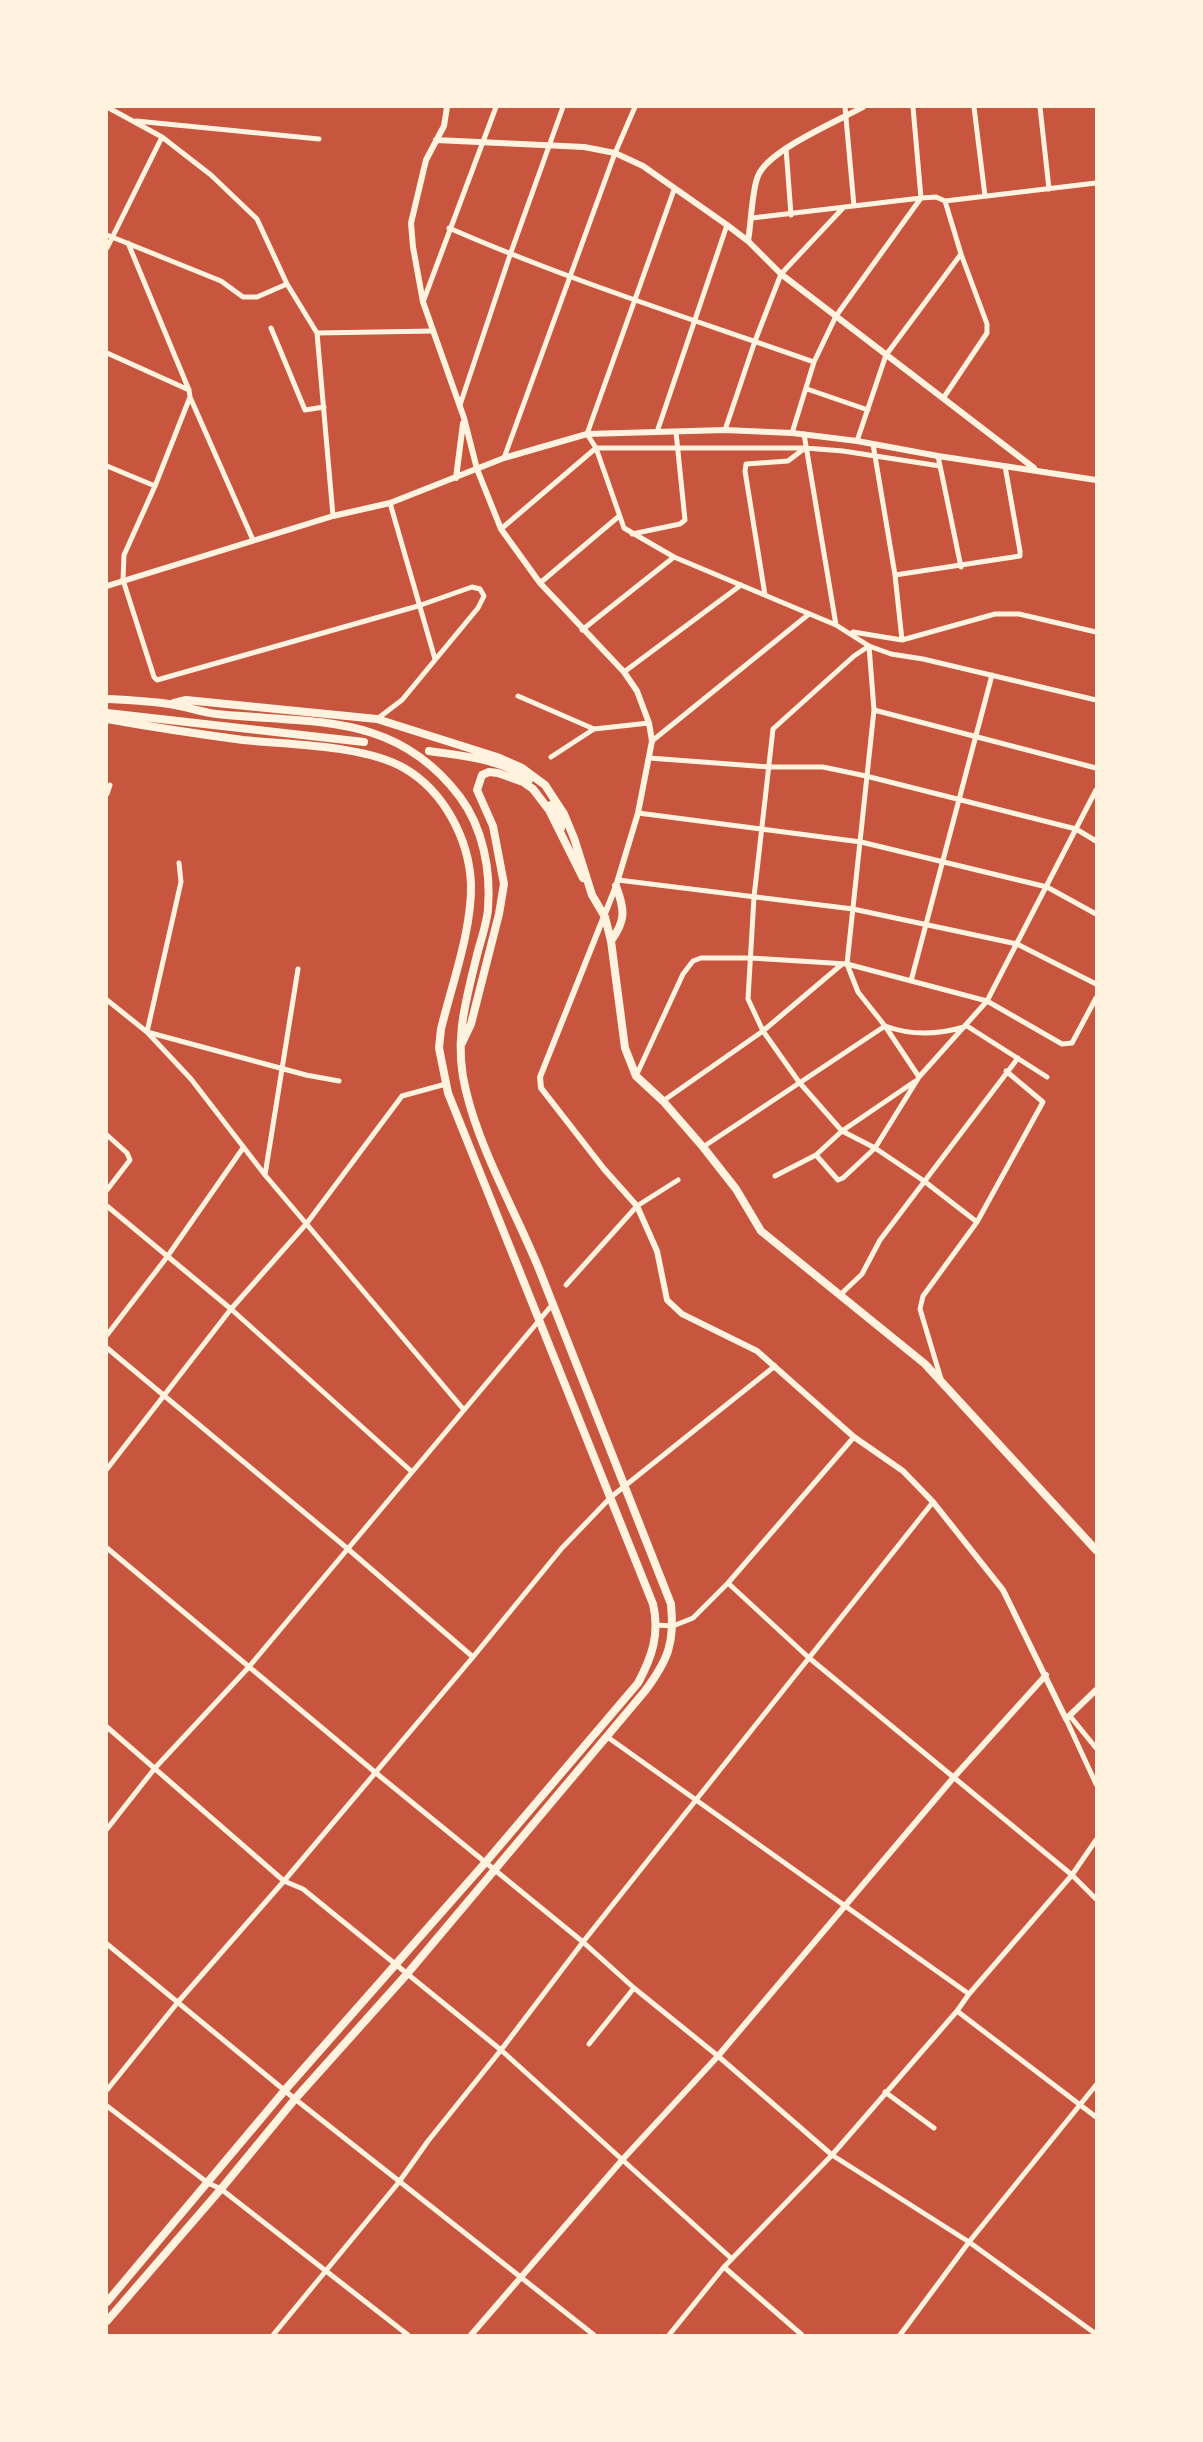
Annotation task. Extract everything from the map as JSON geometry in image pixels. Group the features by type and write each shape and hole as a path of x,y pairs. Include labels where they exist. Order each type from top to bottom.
{"main road":[{"path":"107,699 173,704 216,714 299,720 349,727 387,737 418,754 435,768 466,805 479,834 486,859 488,910 461,1022 465,1088 477,1126 539,1269 671,1605 673,1626 669,1653 659,1672 407,1974 295,2099 107,2321"},
{"path":"173,704 186,700 377,719 522,768 545,785 564,814 575,838 593,895"},
{"path":"107,713 364,743"},
{"path":"107,719 242,740 359,753 383,759 405,769 441,802 458,830 467,855 471,883 470,909 440,1029 439,1048 446,1084 538,1321 653,1604 656,1625 654,1647 638,1683 485,1863 285,2090 107,2302"},
{"path":"429,751 506,766 526,777 542,791 557,813 562,825 560,831"},
{"path":"462,1043 471,1024 504,884 493,826 477,790 482,775 489,772 498,773 523,782 540,797 605,916 611,941 625,1048 636,1076 663,1101 703,1147 736,1189 761,1231 925,1364 1094,1547"},
{"path":"611,941 622,925 623,905 617,883"}],"street":[{"path":"107,107 162,137 211,175 257,219 287,284 317,333 333,516"},
{"path":"447,107 444,126 426,160 411,223 423,302 460,405 477,469 501,529 540,583 624,672 637,691 649,723 652,741 638,813 617,883 539,1083 604,1169 637,1206 657,1251 667,1300 682,1314 750,1346 854,1437 903,1471 933,1502 1003,1590 1067,1715 1096,1784"},
{"path":"423,302 496,107"},
{"path":"460,405 548,146 564,107"},
{"path":"504,458 615,153 635,107"},
{"path":"845,107 854,206"},
{"path":"748,241 757,176 765,165 786,148 863,107"},
{"path":"792,433 814,362 836,316 921,198 914,107"},
{"path":"974,107 985,196"},
{"path":"1040,107 1049,189"},
{"path":"133,120 319,139"},
{"path":"107,248 109,236 162,137"},
{"path":"436,140 584,147 615,153 643,166 748,241 781,274 1037,470"},
{"path":"786,148 791,215"},
{"path":"752,218 921,198 936,197 945,201 1096,183"},
{"path":"587,434 674,190"},
{"path":"944,397 987,333 988,324 961,254 945,201"},
{"path":"725,429 781,274 843,207"},
{"path":"657,432 727,225"},
{"path":"449,228 510,255 814,362"},
{"path":"109,236 221,281 243,297 257,297 287,284"},
{"path":"128,243 253,540"},
{"path":"857,440 886,355 961,254"},
{"path":"271,328 305,410 324,407"},
{"path":"317,333 433,331"},
{"path":"107,353 190,393"},
{"path":"807,389 868,410"},
{"path":"190,393 155,486 124,555 123,580 154,677 158,680 418,606 472,587 480,589 484,596 478,608 402,700 377,719"},
{"path":"456,478 464,418"},
{"path":"107,586 333,516 390,503 504,458 587,434 725,429 804,434 857,440 938,456 1096,480"},
{"path":"632,534 680,524 685,520 676,432"},
{"path":"587,434 596,448 624,528 674,557 836,625 869,646 891,654 923,659 1096,700"},
{"path":"804,434 836,625"},
{"path":"873,444 895,576 901,640"},
{"path":"501,529 596,448 805,448 940,466"},
{"path":"765,595 746,464 788,461 805,448"},
{"path":"938,456 961,567"},
{"path":"107,466 155,486"},
{"path":"895,576 1020,556 1005,466"},
{"path":"390,503 435,659"},
{"path":"540,583 618,517"},
{"path":"582,630 674,557"},
{"path":"624,672 741,584"},
{"path":"652,741 809,614"},
{"path":"850,632 901,640 995,614 1019,614 1096,632"},
{"path":"869,646 874,710 845,964 858,992 885,1026 918,1078"},
{"path":"869,646 854,656 773,729 754,897 748,999 763,1031 799,1082 842,1131 875,1148 924,1181 977,1222"},
{"path":"911,981 992,675"},
{"path":"518,696 594,729"},
{"path":"874,710 1096,768"},
{"path":"551,757 594,729 649,723"},
{"path":"649,758 769,767 823,767 1076,829 1096,841"},
{"path":"107,794 110,785"},
{"path":"816,1155 838,1180 844,1178 875,1148 918,1078 987,1001 1096,790"},
{"path":"638,813 861,842 1046,887 1096,914"},
{"path":"147,1032 181,882 179,863"},
{"path":"617,883 853,909 1017,944 1096,984"},
{"path":"636,1076 683,974 693,961 701,958 845,964 987,1001 1062,1044 1072,1043 1096,998"},
{"path":"663,1101 763,1031 845,964"},
{"path":"265,1175 298,969"},
{"path":"107,1000 147,1032 191,1079 265,1175 464,1410"},
{"path":"885,1026 904,1033 943,1033 967,1026 1047,1077"},
{"path":"703,1147 885,1026"},
{"path":"147,1032 339,1081"},
{"path":"840,1295 862,1275 880,1240 1018,1058"},
{"path":"942,1382 921,1315 920,1303 926,1289 977,1222 1043,1102 1006,1071"},
{"path":"775,1176 816,1155 842,1131 918,1078"},
{"path":"107,1469 231,1309 307,1223 402,1096 446,1084"},
{"path":"107,1135 127,1153 130,1160 107,1190"},
{"path":"107,1335 167,1257 243,1148"},
{"path":"566,1285 637,1206 678,1180"},
{"path":"107,1206 231,1309 411,1471"},
{"path":"107,1829 155,1768 248,1668 552,1305"},
{"path":"107,1348 473,1657"},
{"path":"107,2090 178,2002 376,1773 562,1548 611,1497 775,1366"},
{"path":"656,1625 673,1626 693,1618 728,1583 854,1437"},
{"path":"273,2335 400,2182 428,2141 583,1942 933,1502"},
{"path":"107,1548 248,1668 583,1942 832,2155 969,2242 1096,2334"},
{"path":"728,1583 808,1657 1072,1875 1096,1899"},
{"path":"471,2335 623,2159 718,2056 954,1777 1046,1675"},
{"path":"1067,1715 1096,1690"},
{"path":"1067,1715 1096,1748"},
{"path":"107,1727 284,1881 303,1889 501,2050 732,2259"},
{"path":"596,1730 969,1994"},
{"path":"669,2335 724,2267 832,2155 957,2011 1072,1875 1096,1840"},
{"path":"107,1944 295,2099 594,2335"},
{"path":"589,2044 634,1988"},
{"path":"957,2011 1096,2117"},
{"path":"900,2335 969,2242 1096,2085"},
{"path":"885,2092 934,2128"},
{"path":"107,2106 208,2183 221,2189 408,2335"},
{"path":"724,2267 802,2335"}]}
